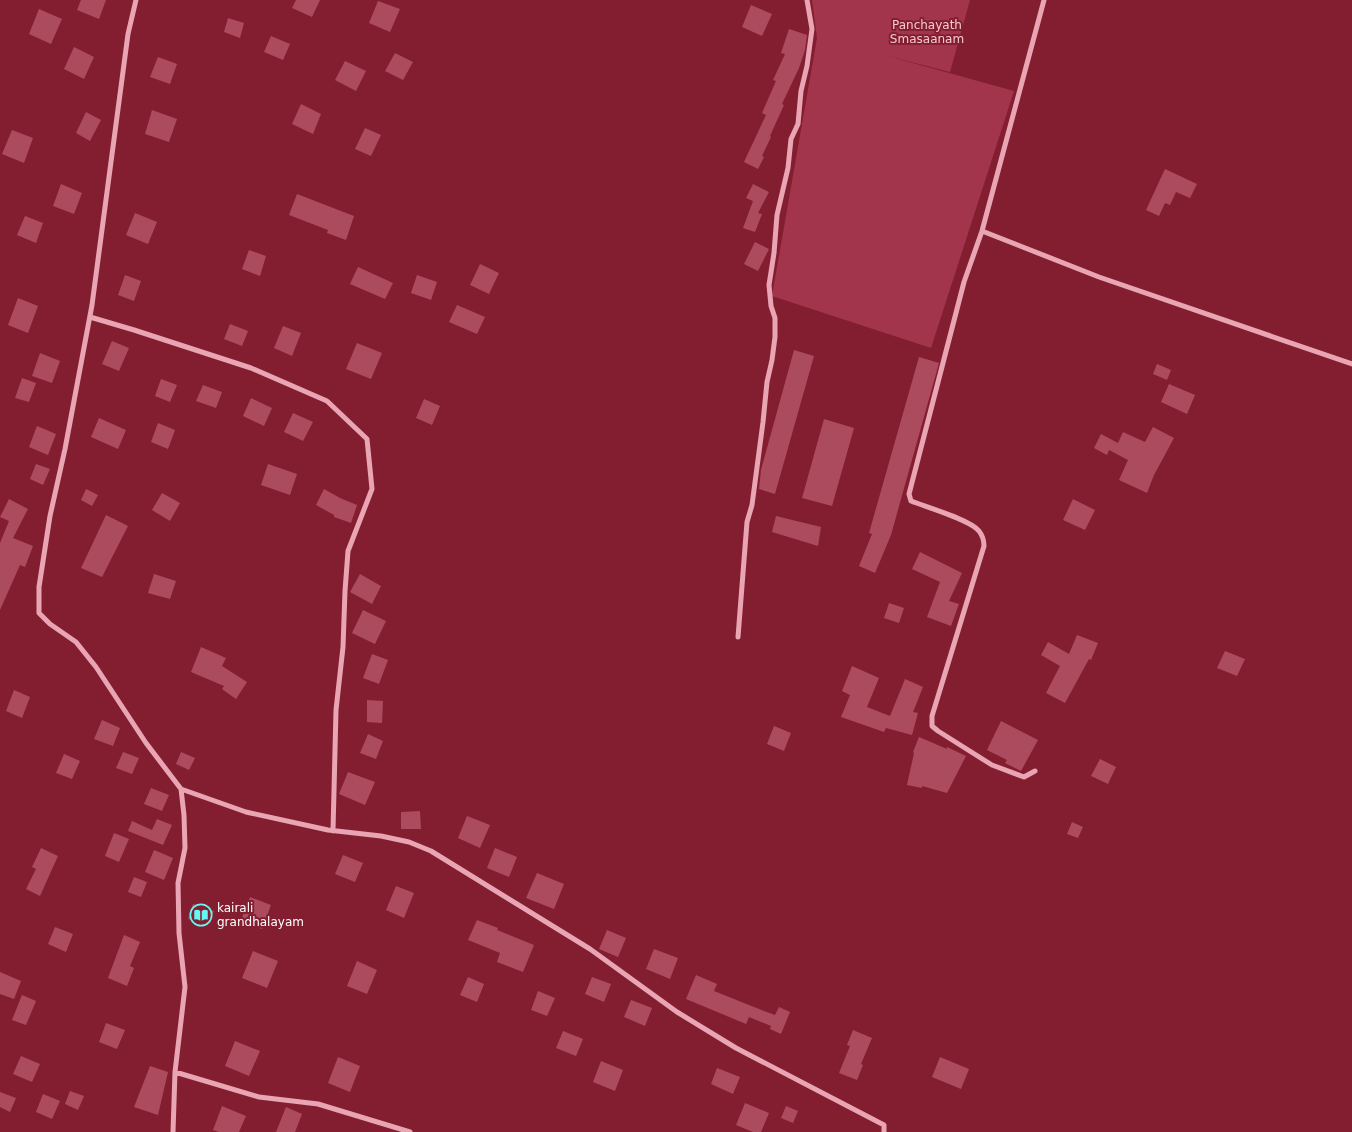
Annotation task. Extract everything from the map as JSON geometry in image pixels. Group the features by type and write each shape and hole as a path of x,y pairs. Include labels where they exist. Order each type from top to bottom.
{"street":[{"path":"136,0 128,34 90,317 65,449 50,516 39,586 39,613 50,624 76,642 181,790 184,815 184,848 178,883 179,933 185,987 175,1072 173,1132"},
{"path":"738,637 747,522 752,504 763,422 766,382 772,360 775,337 775,318 771,306 769,285 777,215 788,168 791,139 798,124 801,91 812,30 806,0"},
{"path":"1035,771 1024,777 992,765 932,726 932,716 984,546 984,538 978,530 968,523 912,501 909,494 964,282 982,231 1044,0"},
{"path":"982,231 1100,277 1352,364"},
{"path":"90,317 251,368 327,402 367,440 372,489 348,551 343,646 336,710 333,831"},
{"path":"181,790 246,812 333,831 381,836 409,842 431,851 590,949 677,1012 736,1048 884,1125 884,1132"},
{"path":"175,1072 259,1096 318,1104 410,1132"}],"green space":[{"name":"Panchayath Smasaanam","path":"812,0 970,0 950,72 884,55 1014,91 931,348 772,296 817,38"}],"building":[{"path":"81,0 106,0 99,19 77,10"},
{"path":"296,0 320,0 312,17 292,8"},
{"path":"378,1 400,9 390,32 369,23"},
{"path":"751,5 772,14 762,36 742,27"},
{"path":"39,9 62,19 51,44 29,34"},
{"path":"228,18 244,23 240,38 224,32"},
{"path":"789,29 807,35 805,50 799,68 782,104 784,105 758,169 744,162 766,115 762,113 776,81 773,80 785,54 781,53"},
{"path":"271,36 290,44 283,60 264,52"},
{"path":"74,47 94,57 84,79 64,69"},
{"path":"395,53 413,62 403,80 385,71"},
{"path":"158,57 177,64 170,84 150,77"},
{"path":"345,61 366,71 356,91 335,80"},
{"path":"301,104 321,114 313,134 292,124"},
{"path":"152,110 177,119 169,142 145,134"},
{"path":"86,112 101,120 90,141 76,133"},
{"path":"365,128 381,135 371,156 355,149"},
{"path":"12,130 33,138 24,163 2,154"},
{"path":"1165,169 1197,184 1190,198 1176,192 1170,205 1165,203 1159,216 1146,210"},
{"path":"61,184 82,193 74,214 53,206"},
{"path":"753,184 769,192 758,213 762,214 755,232 743,228 753,201 746,198"},
{"path":"297,194 354,216 346,240 327,233 328,230 289,215"},
{"path":"135,213 157,222 148,244 126,235"},
{"path":"25,216 43,223 36,243 17,235"},
{"path":"755,242 769,249 758,271 744,264"},
{"path":"249,250 266,256 260,276 242,269"},
{"path":"480,264 499,273 489,294 470,285"},
{"path":"358,267 393,283 385,299 350,284"},
{"path":"125,275 141,281 134,301 118,295"},
{"path":"417,275 437,282 431,300 411,293"},
{"path":"18,298 38,306 28,333 8,325"},
{"path":"457,305 485,317 477,334 449,322"},
{"path":"230,324 248,331 242,346 224,339"},
{"path":"283,326 301,333 292,356 274,348"},
{"path":"112,341 129,348 119,371 102,364"},
{"path":"357,343 382,353 371,379 346,369"},
{"path":"794,350 814,356 775,494 759,489 761,470"},
{"path":"40,353 60,361 52,383 32,376"},
{"path":"919,357 939,363 891,535 875,573 859,566 872,534 869,533"},
{"path":"1157,364 1171,370 1167,380 1153,374"},
{"path":"22,378 36,383 29,402 15,398"},
{"path":"161,379 177,385 170,402 155,396"},
{"path":"1169,384 1195,395 1187,414 1161,402"},
{"path":"203,385 222,392 216,408 196,401"},
{"path":"251,398 272,408 264,426 243,416"},
{"path":"424,399 440,406 432,425 416,418"},
{"path":"293,413 313,422 303,441 284,432"},
{"path":"99,418 126,430 118,449 91,437"},
{"path":"824,419 854,428 832,506 802,498"},
{"path":"158,423 175,430 168,449 151,442"},
{"path":"37,426 56,434 48,455 29,447"},
{"path":"1153,427 1174,438 1154,475 1147,493 1119,480 1128,460 1109,450 1107,455 1094,448 1101,434 1118,443 1123,432 1145,442"},
{"path":"36,464 50,469 43,485 30,479"},
{"path":"268,464 297,474 290,495 261,485"},
{"path":"86,489 98,495 92,506 81,500"},
{"path":"324,489 357,505 351,523 334,517 334,515 316,505"},
{"path":"162,493 180,503 170,521 152,510"},
{"path":"9,499 28,509 13,538 33,546 25,567 20,565 0,610 0,543 9,521 0,517"},
{"path":"1073,499 1095,510 1085,530 1063,520"},
{"path":"106,515 128,526 102,577 81,568"},
{"path":"776,516 821,527 818,546 772,532"},
{"path":"920,552 962,573 949,601 959,604 951,626 927,617 940,582 912,569"},
{"path":"154,574 176,581 170,599 148,593"},
{"path":"360,574 381,586 372,604 350,592"},
{"path":"889,603 904,608 899,623 884,618"},
{"path":"363,610 386,621 375,644 352,633"},
{"path":"1077,635 1098,643 1091,660 1089,659 1065,703 1046,693 1060,666 1041,655 1048,642 1069,654"},
{"path":"201,647 226,658 222,666 247,682 236,699 222,689 224,686 191,672"},
{"path":"1225,651 1245,659 1237,676 1217,668"},
{"path":"372,654 388,660 379,684 363,678"},
{"path":"852,666 879,678 867,707 890,716 905,679 923,687 913,712 918,713 912,735 886,728 884,732 841,717 850,695 842,691"},
{"path":"14,690 30,697 22,718 6,711"},
{"path":"367,700 383,701 382,723 367,722"},
{"path":"102,720 120,728 113,746 94,739"},
{"path":"1001,721 1038,740 1021,771 1005,763 1007,760 987,750"},
{"path":"774,726 791,733 784,751 767,744"},
{"path":"368,734 383,741 376,759 360,753"},
{"path":"919,737 966,756 947,793 922,786 922,788 907,785 913,752"},
{"path":"123,752 139,758 132,774 116,768"},
{"path":"181,752 195,758 189,770 176,764"},
{"path":"64,754 80,761 72,779 56,773"},
{"path":"1100,759 1116,767 1108,784 1091,776"},
{"path":"348,772 375,782 365,805 339,794"},
{"path":"151,788 169,795 162,811 144,804"},
{"path":"420,811 421,829 401,829 401,812"},
{"path":"467,816 490,825 480,848 458,838"},
{"path":"157,819 172,825 163,845 128,831 132,821 152,830"},
{"path":"1072,822 1083,827 1078,838 1067,834"},
{"path":"114,833 129,839 119,862 105,856"},
{"path":"41,848 58,856 40,896 26,889 36,869 32,867"},
{"path":"495,848 517,857 509,877 487,868"},
{"path":"154,850 173,858 164,880 145,872"},
{"path":"343,855 363,863 355,882 335,874"},
{"path":"537,873 564,884 554,909 526,898"},
{"path":"134,877 147,882 141,897 128,892"},
{"path":"396,886 414,893 404,918 386,910"},
{"path":"250,897 271,905 262,929 241,920"},
{"name":"kairali grandhalayam","path":"193,904 214,911 207,925 188,919"},
{"path":"477,920 534,945 523,972 497,962 500,953 468,940"},
{"path":"55,927 73,934 66,952 48,944"},
{"path":"607,930 626,938 618,957 599,949"},
{"path":"124,935 140,942 130,966 134,968 127,986 108,978"},
{"path":"654,949 678,958 670,979 646,969"},
{"path":"253,951 278,961 267,988 242,978"},
{"path":"357,961 377,970 367,994 347,986"},
{"path":"0,972 21,981 14,999 0,994"},
{"path":"696,975 717,984 714,991 759,1009 775,1015 779,1007 790,1012 781,1034 770,1029 771,1026 749,1017 746,1024 686,999"},
{"path":"468,977 484,984 477,1002 460,995"},
{"path":"592,977 611,984 604,1002 585,994"},
{"path":"538,991 555,998 547,1016 531,1010"},
{"path":"22,995 36,1001 26,1025 12,1020"},
{"path":"631,1000 652,1008 645,1026 624,1017"},
{"path":"106,1023 125,1030 117,1049 99,1042"},
{"path":"853,1030 872,1038 861,1064 863,1065 857,1080 839,1073 850,1046 847,1045"},
{"path":"563,1031 583,1039 576,1056 556,1048"},
{"path":"235,1041 260,1051 249,1076 225,1066"},
{"path":"21,1056 40,1064 32,1082 13,1074"},
{"path":"338,1057 360,1066 350,1092 328,1083"},
{"path":"940,1057 969,1069 961,1089 932,1077"},
{"path":"601,1061 623,1070 615,1091 593,1082"},
{"path":"150,1066 168,1072 158,1115 134,1107"},
{"path":"717,1068 740,1077 733,1094 711,1084"},
{"path":"70,1091 84,1096 78,1110 65,1104"},
{"path":"0,1092 16,1098 10,1112 0,1107"},
{"path":"43,1094 60,1101 52,1119 36,1112"},
{"path":"745,1103 769,1113 761,1132 753,1132 736,1125"},
{"path":"222,1106 246,1116 239,1132 219,1132 213,1130"},
{"path":"786,1106 798,1111 793,1123 781,1118"},
{"path":"286,1107 302,1114 295,1132 276,1132"}],"place":[{"name":"kairali grandhalayam","path":"201,915"}]}
